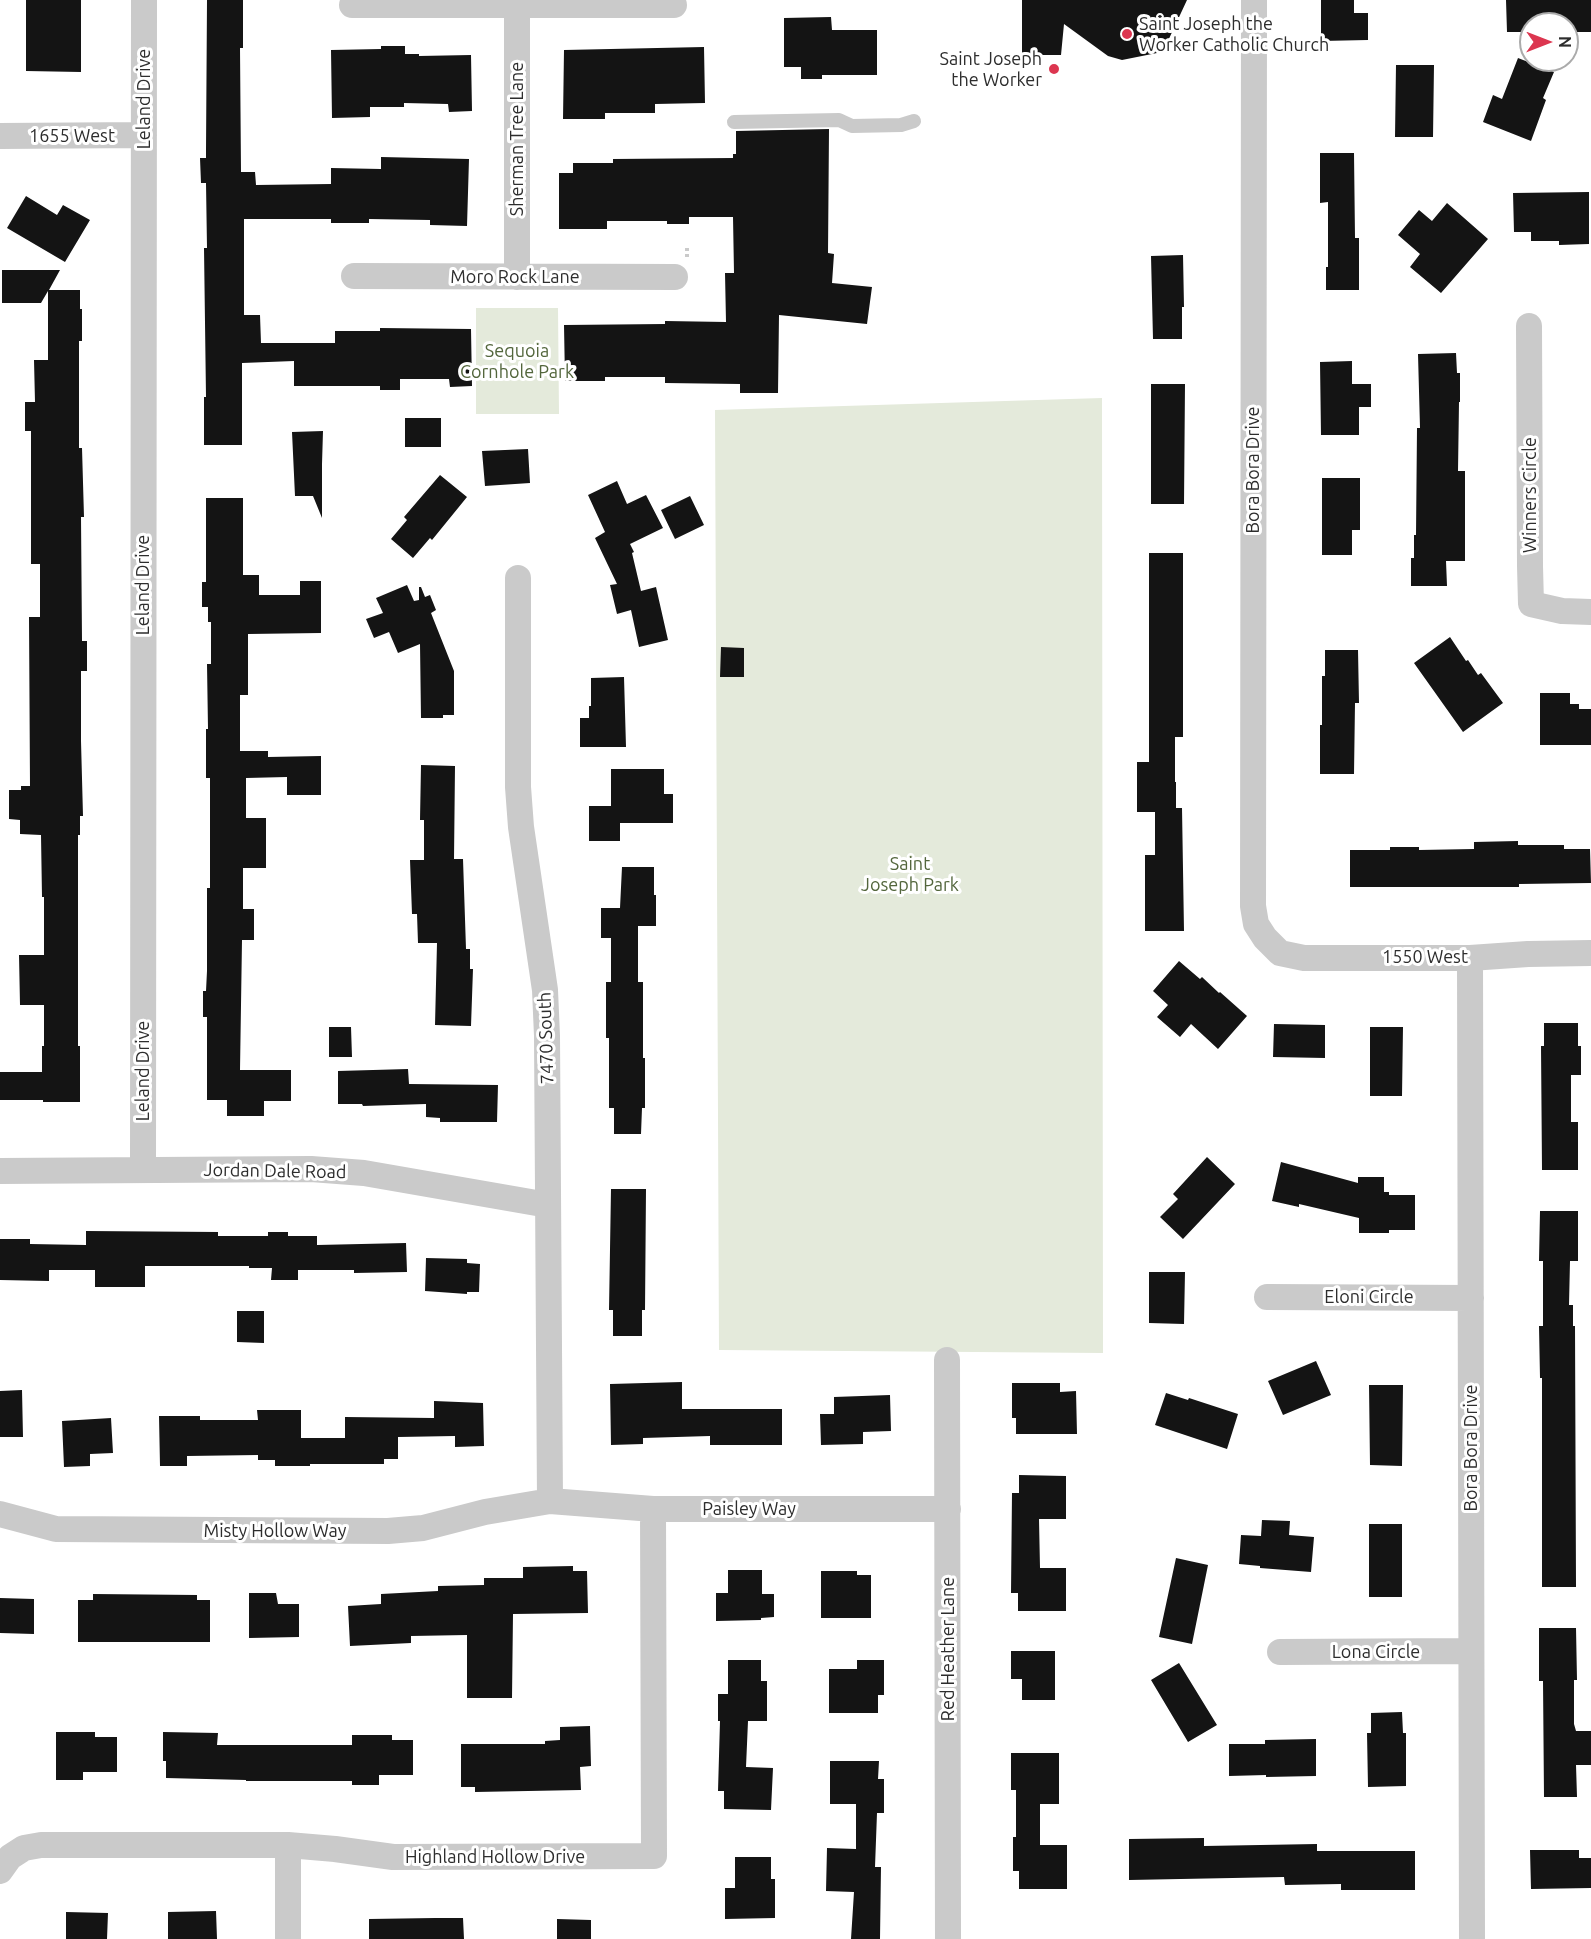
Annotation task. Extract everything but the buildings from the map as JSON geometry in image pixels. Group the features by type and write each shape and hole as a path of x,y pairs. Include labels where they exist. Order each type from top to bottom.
{"street":[{"name":"Leland Drive","path":"143,1169 144,0"},
{"name":"Bora Bora Drive","path":"1254,0 1253,906 1256,924 1264,938"},
{"path":"352,5 517,3 674,5"},
{"name":"Sherman Tree Lane","path":"517,3 517,277"},
{"name":"1655 West","path":"0,136 144,135"},
{"name":"Moro Rock Lane","path":"354,276 675,277"},
{"name":"Winners Circle","path":"1529,326 1532,604 1562,611 1591,612"},
{"name":"7470 South","path":"518,578 518,787 521,827 545,990 547,1036 550,1501"},
{"name":"1550 West","path":"1264,938 1280,953 1304,958 1470,958 1591,953"},
{"name":"Bora Bora Drive","path":"1470,958 1472,1939"},
{"name":"Jordan Dale Road","path":"0,1171 311,1169 364,1173 548,1205"},
{"name":"Eloni Circle","path":"1267,1297 1471,1298"},
{"name":"Red Heather Lane","path":"947,1359 948,1939"},
{"name":"Paisley Way","path":"550,1501 653,1509 948,1509"},
{"name":"Misty Hollow Way","path":"0,1514 56,1529 388,1531 423,1528 485,1512 550,1501"},
{"name":"Highland Hollow Drive","path":"0,1872 10,1857 24,1848 41,1845 288,1845 393,1857 654,1856 653,1509"},
{"name":"Lona Circle","path":"1280,1652 1472,1652"},
{"path":"288,1845 288,1939"}],"lane":[{"path":"734,122 839,120 852,126 901,126 914,121"}],"green space":[{"name":"Sequoia Cornhole Park","path":"476,308 558,308 559,414 476,414"},
{"name":"Saint Joseph Park","path":"1102,398 1103,1353 719,1350 715,410"}],"place":[{"name":"Saint Joseph the Worker Catholic Church","path":"1127,34"},
{"name":"Saint Joseph the Worker","path":"1054,69"}]}
